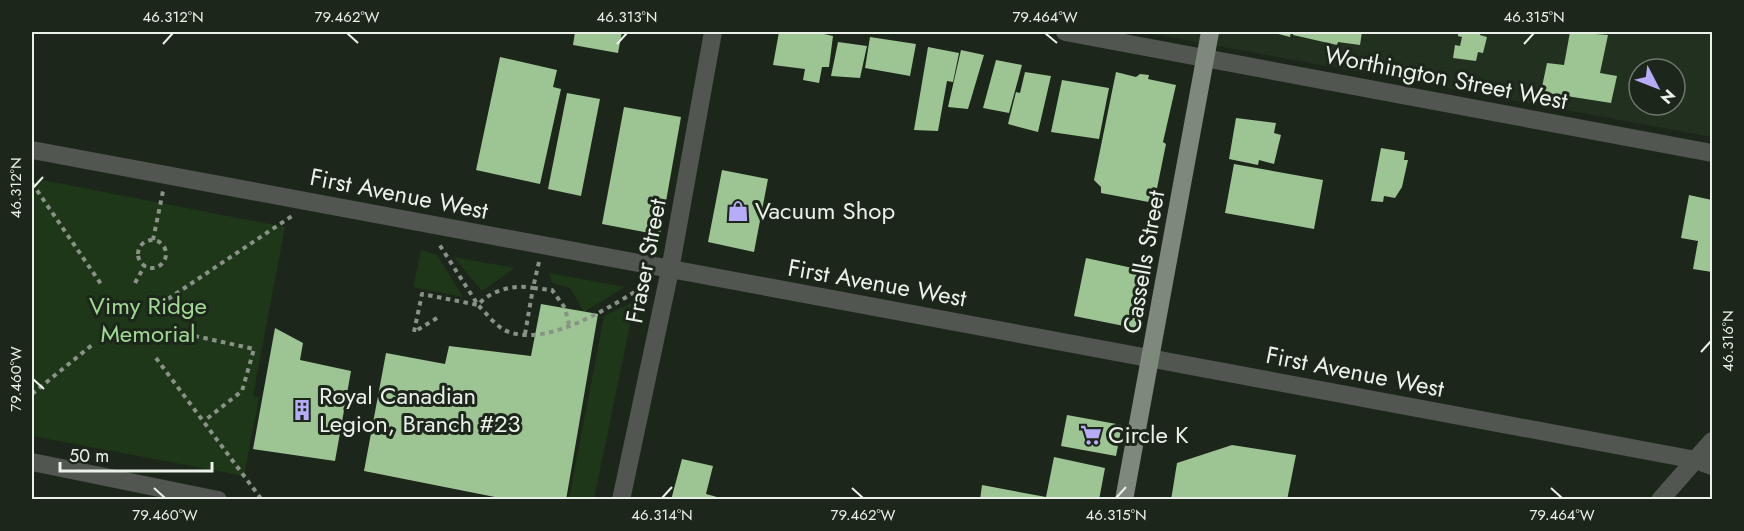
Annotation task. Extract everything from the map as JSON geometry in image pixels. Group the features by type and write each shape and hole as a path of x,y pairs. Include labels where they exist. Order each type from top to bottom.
{"main road":[{"name":"Cassells Street","path":"1124,500 1152,358 1210,32"}],"street":[{"name":"Fraser Street","path":"621,500 670,270 713,32"},
{"name":"Worthington Street West","path":"1065,32 1713,153"},
{"name":"First Avenue West","path":"32,150 1704,463"},
{"path":"1660,500 1704,463 1713,441"},
{"path":"32,462 218,500"}],"path":[{"path":"153,240 166,175"},
{"path":"32,183 103,287"},
{"path":"168,299 313,202"},
{"path":"426,223 478,305 508,332 554,333 569,324 598,314 670,270"},
{"path":"153,240 164,248 165,257 158,266 145,265 139,260 139,248 142,243 153,240"},
{"path":"525,334 542,245"},
{"path":"135,283 145,265"},
{"path":"437,318 414,332 422,294 478,305 502,290 524,286 552,290 565,308 569,324"},
{"path":"177,332 254,349 242,392 204,421"},
{"path":"32,394 92,345"},
{"path":"156,358 261,500"}],"shaded area":[{"path":"1141,32 1712,32 1712,137"}],"green space":[{"name":"Vimy Ridge Memorial","path":"37,179 285,227 253,396 259,397 244,476 32,436 32,210"},
{"path":"421,250 437,255 463,297 413,287"},
{"path":"454,257 515,268 482,291"},
{"path":"549,273 625,287 584,312 570,288 552,283"},
{"path":"635,301 594,499 569,499 604,316"}],"building":[{"path":"575,32 622,32 618,53 573,45"},
{"path":"779,32 815,32 833,36 829,67 822,67 819,83 803,80 805,69 773,65"},
{"path":"1271,32 1291,32 1290,37"},
{"path":"1293,32 1362,32 1360,45 1338,42 1337,45 1293,35"},
{"path":"1458,32 1480,32 1480,35 1487,37 1483,53 1478,52 1476,61 1453,58 1455,45 1460,46 1462,37 1458,36"},
{"path":"1570,32 1608,35 1600,73 1617,76 1611,103 1541,92 1547,63 1564,65"},
{"path":"870,37 916,44 910,76 865,68"},
{"path":"838,42 867,46 860,78 831,76"},
{"path":"928,47 959,53 953,82 947,81 938,131 914,130"},
{"path":"961,50 984,55 968,109 948,107"},
{"path":"500,57 557,70 553,87 561,89 540,184 476,170"},
{"path":"996,60 1022,65 1009,113 983,108"},
{"path":"1025,72 1051,76 1038,132 1008,124 1016,92 1020,93"},
{"path":"1116,72 1136,77 1140,74 1149,75 1148,79 1176,85 1163,142 1166,144 1154,203 1101,193 1101,187 1094,180"},
{"path":"1062,80 1109,88 1099,139 1051,132"},
{"path":"567,93 600,99 581,196 548,189"},
{"path":"624,107 681,117 660,235 602,224"},
{"path":"1236,118 1276,123 1274,133 1281,135 1274,164 1259,160 1258,165 1229,159"},
{"path":"1381,148 1405,152 1404,160 1408,160 1402,187 1395,198 1384,196 1383,202 1371,201"},
{"path":"1234,164 1323,180 1314,229 1225,213"},
{"name":"Vacuum Shop","path":"722,170 768,179 754,252 708,242"},
{"path":"1689,195 1712,200 1712,272 1693,269 1698,241 1681,238"},
{"path":"1086,258 1151,272 1139,329 1074,316"},
{"path":"541,304 598,314 566,500 510,500 364,471 386,353 445,364 449,346 531,356"},
{"name":"Royal Canadian Legion, Branch #23","path":"275,328 303,343 300,360 351,371 335,461 253,449"},
{"name":"Circle K","path":"1067,415 1122,425 1116,456 1061,446"},
{"path":"1232,445 1296,455 1287,500 1171,500 1177,463"},
{"path":"1054,457 1105,468 1099,500 980,500 982,485 1046,497"},
{"path":"682,459 713,466 706,494 728,500 671,500"}],"place":[{"name":"Vacuum Shop","path":"738,211"},
{"name":"Royal Canadian Legion, Branch #23","path":"302,410"},
{"name":"Circle K","path":"1091,435"}]}
